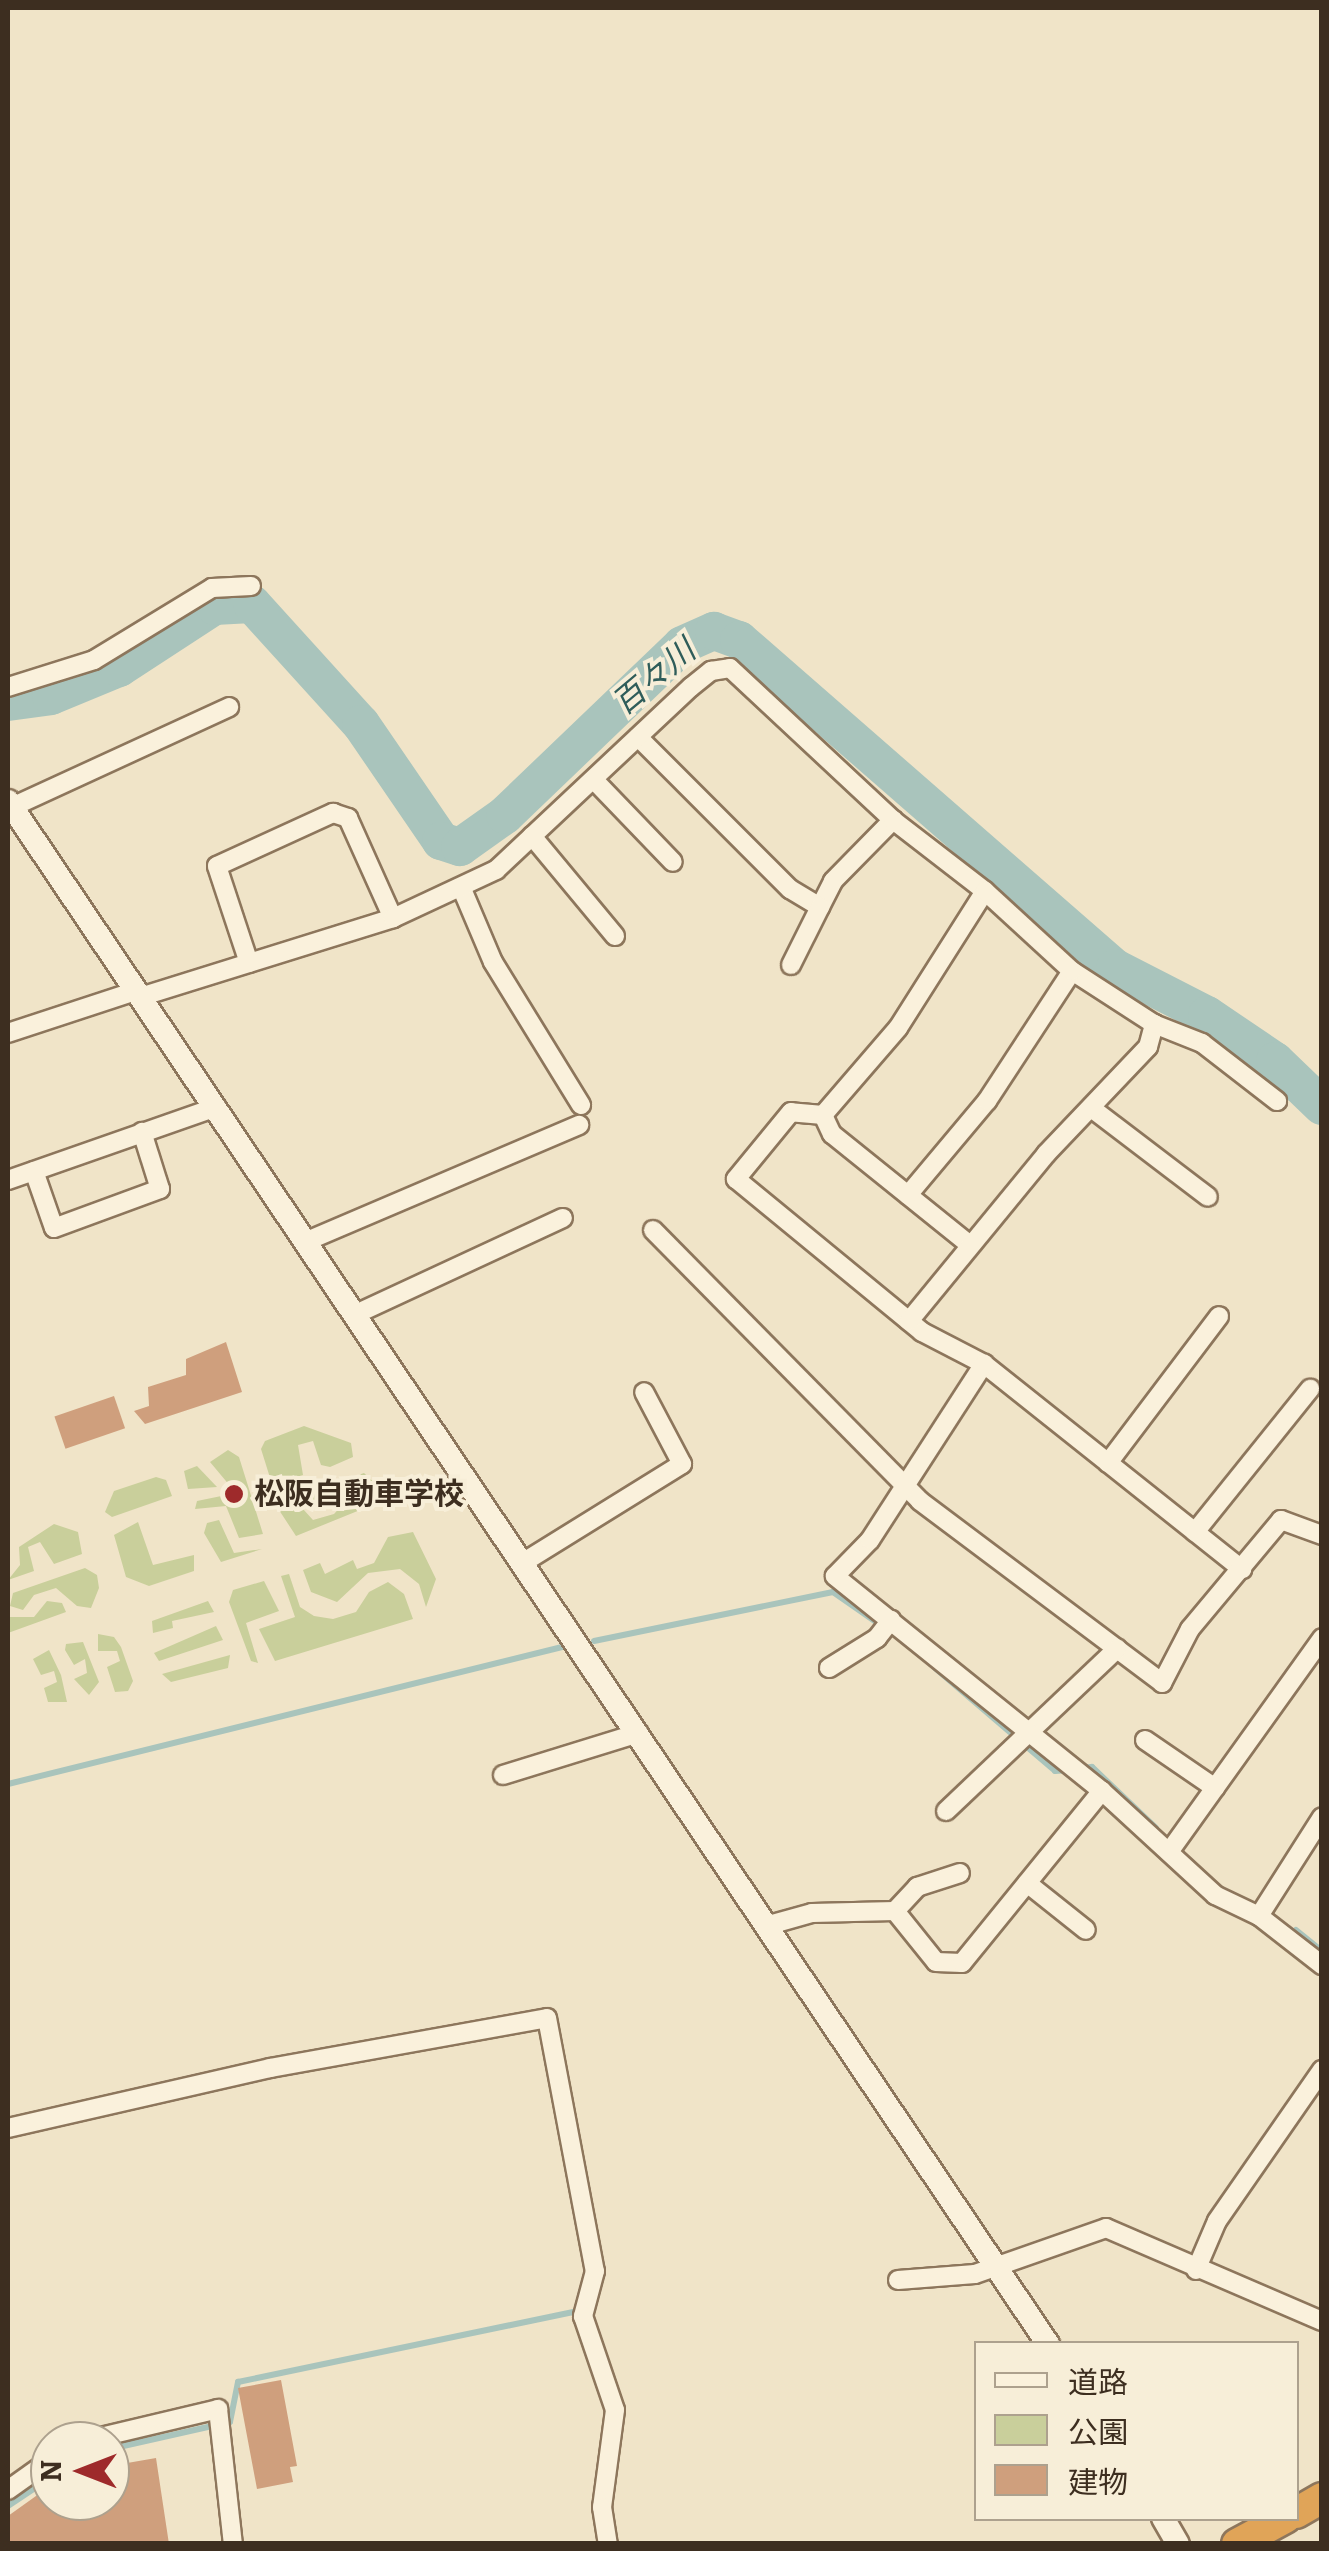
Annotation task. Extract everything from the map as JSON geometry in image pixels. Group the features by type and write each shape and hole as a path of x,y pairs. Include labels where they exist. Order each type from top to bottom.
{"highway":[{"path":"1299,2510 1322,2498"},
{"path":"1237,2544 1279,2521"}],"street":[{"path":"8,687 94,660 212,588 251,586"},
{"path":"8,1033 393,918 462,888 496,870 711,671 730,668 894,820 985,891 1072,971 1154,1024 1202,1044 1277,1101"},
{"path":"229,706 10,804 1046,2341"},
{"path":"638,737 790,888 820,906"},
{"path":"595,780 673,862"},
{"path":"249,963 216,866 332,814 348,818 393,918"},
{"path":"791,965 833,881 894,820"},
{"path":"532,836 614,936"},
{"path":"462,888 492,962 580,1105"},
{"path":"823,1114 898,1028 985,891"},
{"path":"908,1195 987,1101 1072,971"},
{"path":"909,1321 1046,1154 1094,1110 1148,1047 1154,1024"},
{"path":"8,1180 216,1106"},
{"path":"1094,1110 1208,1197"},
{"path":"823,1114 791,1112 736,1179 909,1321 984,1364 1242,1570"},
{"path":"823,1114 832,1134 970,1245"},
{"path":"307,1240 579,1125"},
{"path":"34,1171 54,1228 160,1189 142,1132"},
{"path":"356,1314 563,1218"},
{"path":"653,1230 904,1487 1162,1682 1190,1629 1281,1520 1322,1535"},
{"path":"1108,1463 1220,1316"},
{"path":"984,1364 870,1540 834,1576 886,1626 1024,1739 1066,1762 1102,1790 1215,1895 1258,1916 1322,1965"},
{"path":"1195,1532 1310,1389"},
{"path":"524,1562 682,1464 644,1392"},
{"path":"829,1668 886,1626"},
{"path":"1169,1852 1322,1638"},
{"path":"946,1811 1117,1648"},
{"path":"503,1774 639,1733"},
{"path":"1145,1740 1215,1788"},
{"path":"769,1925 848,1909 895,1911 936,1962 962,1963 1102,1790"},
{"path":"1258,1916 1322,1816"},
{"path":"895,1911 917,1887 960,1873"},
{"path":"1027,1884 1086,1930"},
{"path":"8,2128 270,2068 547,2018 595,2271 587,2307 615,2410 602,2507 608,2544"},
{"path":"1196,2270 1217,2221 1322,2070"},
{"path":"898,2280 932,2281 997,2265 1106,2228 1196,2270 1319,2313"},
{"path":"130,2426 141,2423 219,2423 234,2544"},
{"path":"8,2490 30,2474"},
{"path":"1165,2521 1178,2544"}],"green space":[{"path":"304,1426 351,1443 353,1457 330,1467 321,1465 313,1441 298,1445 303,1475 272,1484 261,1449 265,1441"},
{"path":"228,1450 239,1457 263,1534 239,1538 226,1506 195,1509 197,1501 236,1493 210,1462"},
{"path":"197,1466 217,1487 188,1489 184,1471"},
{"path":"364,1473 382,1490 380,1506 367,1489 355,1486 340,1490 323,1509 311,1504 310,1492"},
{"path":"156,1477 166,1480 172,1496 112,1517 105,1512 114,1491"},
{"path":"293,1498 313,1520 334,1514 348,1499 365,1508 296,1536 279,1510"},
{"path":"219,1520 234,1553 262,1549 221,1562 204,1533 207,1523"},
{"path":"138,1522 153,1565 194,1555 194,1571 149,1586 126,1577 114,1535"},
{"path":"54,1524 78,1532 82,1554 54,1564 40,1542 28,1547 34,1571 8,1580 20,1565 19,1547"},
{"path":"413,1532 436,1579 426,1607 419,1584 400,1569 368,1573 337,1602 311,1592 303,1570 320,1563 325,1574 353,1560 357,1569 374,1563 388,1537"},
{"path":"85,1568 97,1575 99,1588 91,1608 77,1606 56,1588 34,1595 23,1610 10,1606 13,1593"},
{"path":"289,1574 300,1607 314,1616 333,1619 356,1612 369,1592 388,1582 404,1594 413,1619 275,1661 259,1629 295,1617 281,1576"},
{"path":"264,1581 279,1611 246,1623 258,1663 251,1661 229,1602 233,1590"},
{"path":"47,1601 62,1603 66,1612 8,1633 8,1617 34,1617"},
{"path":"208,1601 214,1612 172,1621 173,1628 153,1633 152,1621"},
{"path":"216,1626 223,1640 159,1661 154,1653"},
{"path":"98,1634 114,1637 121,1647 133,1681 128,1691 115,1692 107,1667 120,1661 117,1651 98,1651"},
{"path":"83,1642 99,1682 89,1695 74,1679 87,1673 85,1659 74,1665 65,1650 66,1644"},
{"path":"49,1650 61,1675 67,1702 48,1702 44,1688 57,1682 54,1671 41,1675 33,1659"},
{"path":"230,1655 228,1668 171,1682 162,1674"}],"building":[{"path":"226,1342 242,1392 145,1424 134,1411 149,1406 148,1387 186,1375 186,1359"},
{"path":"114,1396 125,1428 66,1449 54,1417"},
{"path":"281,2380 297,2466 290,2467 293,2482 257,2489 238,2388"},
{"path":"156,2458 169,2544 8,2544 8,2516 30,2500 30,2521 130,2521 130,2463"}],"waterway":[{"name":"百々川","path":"8,702 51,696 119,668 214,606 252,604 361,724 441,841 460,847 505,815 682,645 714,631 739,640 1115,968 1207,1015 1275,1061 1322,1106"},
{"path":"594,1641 833,1592 882,1626"},
{"path":"8,1784 566,1646"},
{"path":"935,1668 1055,1771 1069,1770"},
{"path":"1082,1768 1092,1767 1156,1828"},
{"path":"1296,1930 1322,1951"},
{"path":"130,2444 230,2422 238,2382 582,2310"},
{"path":"8,2506 30,2491"}],"place":[{"name":"松阪自動車学校","path":"234,1494"}]}
